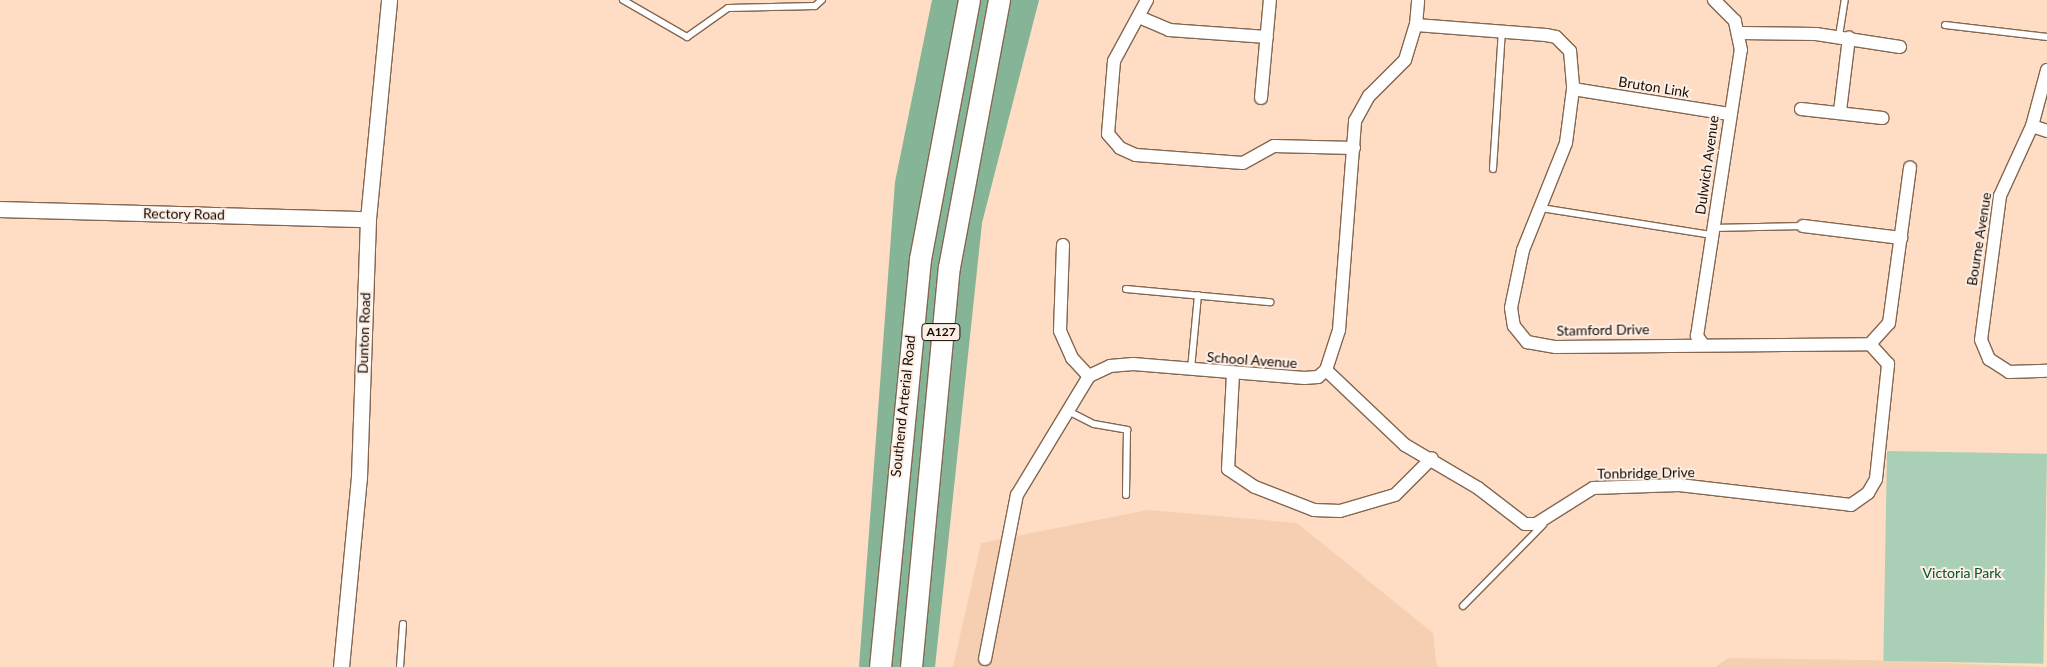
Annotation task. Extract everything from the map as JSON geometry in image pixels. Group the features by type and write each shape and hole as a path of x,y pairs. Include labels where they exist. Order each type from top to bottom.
{"highway":[{"name":"Southend Arterial Road","path":"880,667 900,426 920,259 969,0"},
{"name":"A127","path":"911,667 949,267 999,0"}],"street":[{"name":"Dunton Road","path":"341,667 359,477 368,219 389,0"},
{"path":"1147,0 1114,60 1111,76 1108,134 1120,148 1136,155 1243,163 1274,146 1354,148"},
{"path":"1261,98 1270,0"},
{"path":"1418,0 1416,25 1405,60 1369,96 1355,121 1340,330 1326,370 1406,445 1432,458 1525,524 1548,520"},
{"path":"1714,0 1735,21 1741,33 1844,37 1900,47"},
{"path":"1138,17 1169,30 1267,37"},
{"name":"Stamford Drive","path":"1416,25 1556,37 1570,51 1574,89 1566,143 1523,250 1511,308 1514,326 1527,342 1556,347 1702,343 1870,344"},
{"name":"Dulwich Avenue","path":"1702,343 1697,336 1741,33"},
{"path":"1840,111 1844,37"},
{"name":"Bourne Avenue","path":"2047,70 2032,126 2000,196 1981,340 1989,359 2009,372 2047,370"},
{"name":"Bruton Link","path":"1574,89 1729,114"},
{"path":"1801,109 1840,111 1882,118"},
{"path":"2032,126 2047,131"},
{"path":"1870,344 1889,323 1910,167"},
{"name":"Rectory Road","path":"0,209 368,219"},
{"path":"1804,226 1901,238"},
{"path":"985,663 1017,495 1089,376 1072,358 1060,331 1063,245"},
{"name":"Tonbridge Drive","path":"1548,520 1569,500 1593,488 1679,485 1851,505 1868,492 1876,479 1888,364 1870,344"},
{"name":"School Avenue","path":"1089,376 1110,366 1133,364 1191,371 1304,378 1318,377 1326,370"},
{"path":"1234,374 1228,469 1255,487 1314,510 1340,511 1395,495 1432,458"}],"lane":[{"path":"624,0 686,37 728,8 815,6 822,0"},
{"path":"1844,37 1845,0"},
{"path":"1945,25 2047,37"},
{"path":"1492,169 1502,31"},
{"path":"1541,208 1712,232 1804,226"},
{"path":"1126,289 1270,302"},
{"path":"1191,371 1198,295"},
{"path":"1068,411 1094,424 1127,430 1126,495"},
{"path":"1463,606 1548,520"},
{"path":"400,667 403,624"}],"shaded area":[{"path":"1148,510 1297,523 1433,633 1437,667 953,667 981,543"},
{"path":"1728,658 1869,660 2047,667 1715,667"}],"green space":[{"path":"932,0 1039,0 982,223 935,667 859,667 895,182"},
{"name":"Victoria Park","path":"1887,451 2047,454 2043,664 1883,661"}]}
